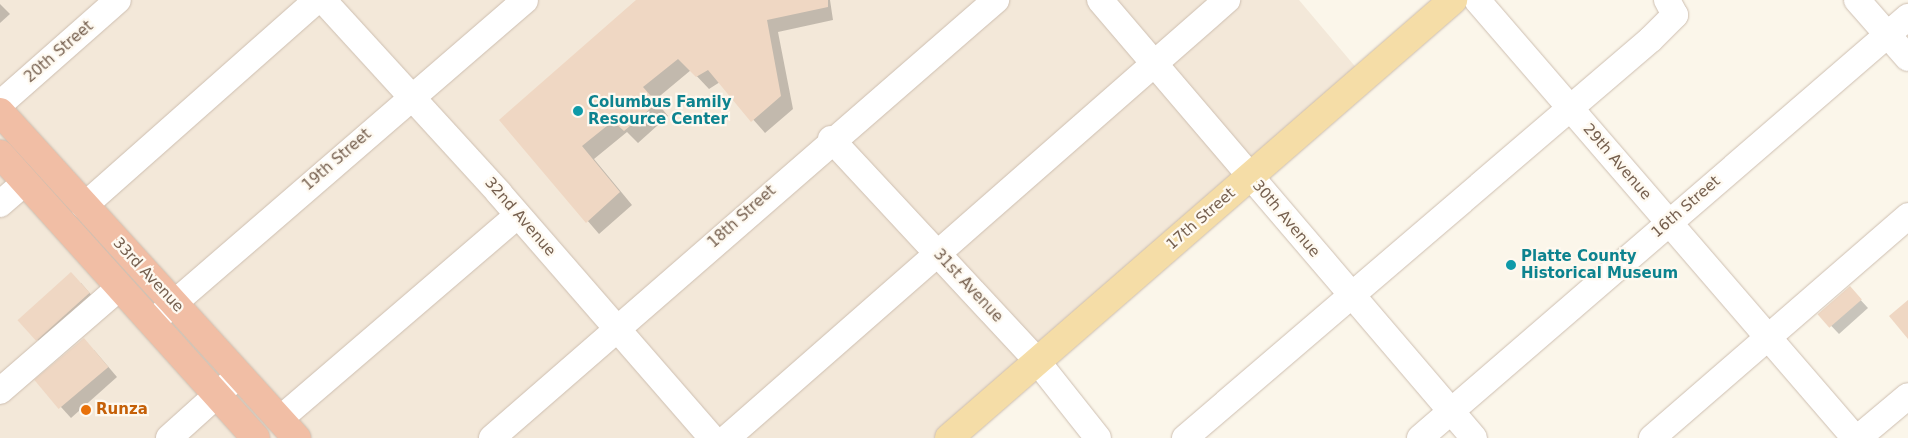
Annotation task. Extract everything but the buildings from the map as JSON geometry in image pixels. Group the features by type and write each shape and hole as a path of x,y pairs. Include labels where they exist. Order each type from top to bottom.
{"highway":[{"name":"33rd Avenue","path":"0,112 288,429"},
{"name":"33rd Avenue","path":"0,154 256,438"}],"main road":[{"name":"17th Street","path":"949,438 1453,0"}],"street":[{"name":"20th Street","path":"0,104 118,0"},
{"path":"84,206 317,0"},
{"name":"32nd Avenue","path":"323,0 518,214 712,438"},
{"name":"19th Street","path":"152,323 410,96 525,0"},
{"name":"18th Street","path":"492,438 831,138 996,0"},
{"name":"30th Avenue","path":"1100,0 1474,438"},
{"path":"727,438 936,252 1227,0"},
{"name":"29th Avenue","path":"1477,0 1856,438"},
{"path":"1185,438 1570,108 1675,15 1666,0"},
{"path":"1857,0 1908,58"},
{"name":"16th Street","path":"1420,438 1668,222 1908,17"},
{"name":"31st Avenue","path":"831,138 1037,361 1098,438"},
{"path":"0,204 25,182"},
{"path":"288,429 518,214"},
{"path":"1652,438 1908,216"},
{"path":"0,391 120,287"},
{"path":"169,438 239,375"},
{"path":"1856,438 1908,396"}],"shaded area":[{"path":"0,0 1299,0 1364,77 949,438 0,438"}],"place":[{"name":"Columbus Family Resource Center","path":"578,111"},
{"name":"Platte County Historical Museum","path":"1511,265"},
{"name":"Runza","path":"86,410"}]}
